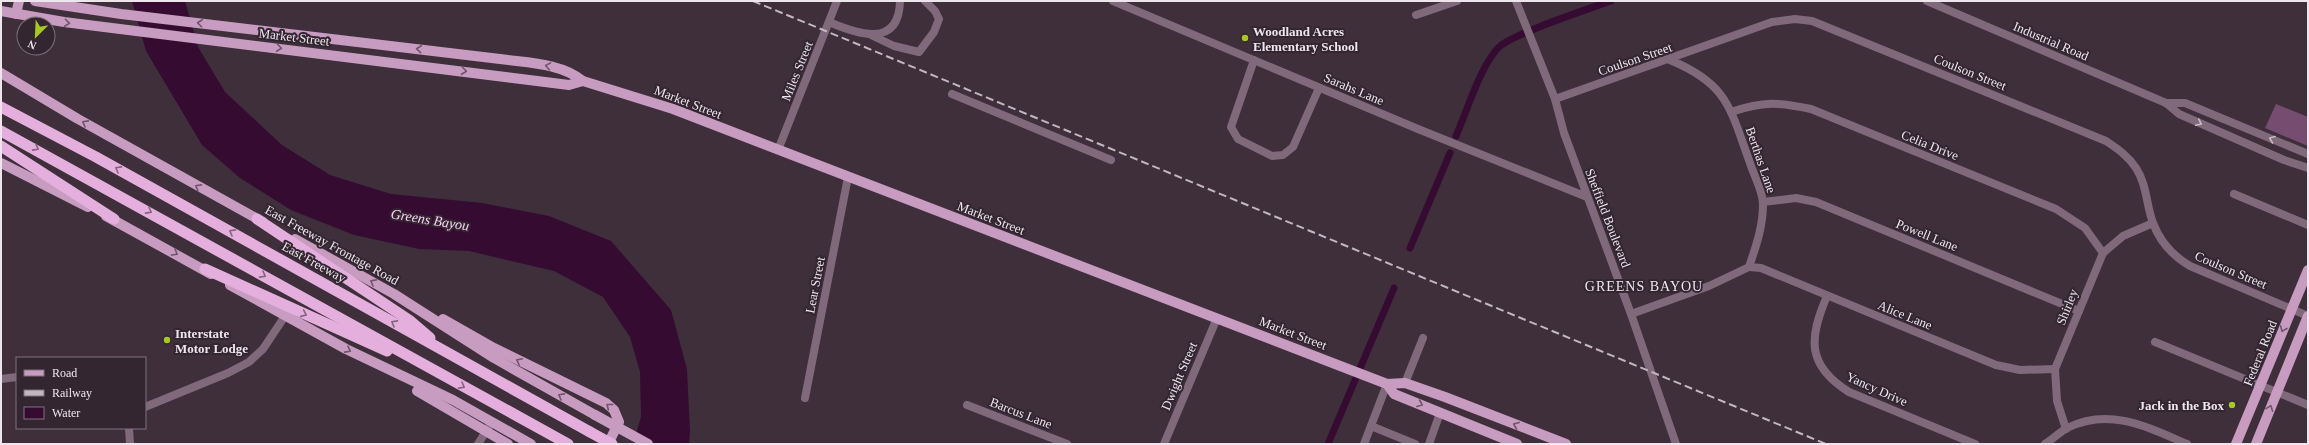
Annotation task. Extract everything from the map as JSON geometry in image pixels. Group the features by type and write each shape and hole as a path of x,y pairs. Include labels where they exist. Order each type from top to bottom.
{"highway":[{"name":"East Freeway","path":"1,107 103,160 612,444"},
{"path":"1,131 568,444"},
{"path":"1,146 114,219"},
{"path":"257,219 409,320 452,356"},
{"path":"205,269 447,377"}],"main road":[{"path":"16,14 19,1"},
{"name":"Market Street","path":"35,1 121,14 538,64 572,72 583,81 645,99 1387,384 1405,383 1445,396 1552,442 1566,444"},
{"name":"Market Street","path":"1,11 124,29 569,85 583,81"},
{"path":"344,56 346,42"},
{"name":"East Freeway Frontage Road","path":"1,73 78,119 364,277 494,358 648,444"},
{"path":"1,163 114,219 205,269 283,319 392,373 415,389 489,426 531,444"},
{"name":"Federal Road","path":"2236,444 2308,270"},
{"path":"418,310 443,319 494,348 606,403 614,410 619,422 608,444"},
{"path":"2256,444 2308,316"},
{"name":"Market Street","path":"1387,384 1394,394 1517,444"},
{"path":"489,426 508,444"}],"street":[{"name":"Miles Street","path":"778,150 837,1"},
{"path":"870,35 888,31 895,21 900,1"},
{"path":"829,22 870,35 894,46 918,52 934,32 939,19 935,11 925,1"},
{"name":"Sarahs Lane","path":"1113,1 1319,88 1587,197"},
{"path":"1416,15 1457,1"},
{"name":"Sheffield Boulevard","path":"1516,1 1555,98 1564,132 1631,314 1676,444"},
{"name":"Industrial Road","path":"1927,1 2166,103 2179,114 2238,140 2308,168"},
{"name":"Coulson Street","path":"1555,98 1670,60 1772,22 1795,19 1812,21 2106,142 2121,151 2136,169 2148,195 2153,223 2162,240 2175,257 2190,266 2308,316"},
{"path":"1254,60 1231,127 1238,139 1272,156 1283,155 1293,147 1319,88"},
{"name":"Berthas Lane","path":"1670,60 1693,69 1710,81 1721,94 1731,112 1763,202 1761,229 1749,267"},
{"path":"952,94 1111,160"},
{"name":"Celia Drive","path":"1731,112 1752,105 1779,102 1811,109 2056,209 2084,228 2103,253"},
{"name":"Industrial Road","path":"2166,103 2185,103 2308,154"},
{"path":"2238,140 2244,127"},
{"name":"Lear Street","path":"805,398 848,177"},
{"path":"2234,194 2308,225"},
{"name":"Powell Lane","path":"1763,202 1796,198 1816,202 2079,311"},
{"name":"Shirley","path":"2066,428 2056,401 2055,369 2103,253 2123,236 2153,223"},
{"path":"1631,314 1709,286 1749,267"},
{"name":"Alice Lane","path":"1749,267 1761,268 1996,365 2020,370 2055,369"},
{"name":"Yancy Drive","path":"1827,296 1819,315 1814,339 1819,361 1833,382 1849,392 1975,444"},
{"name":"Dwight Street","path":"1164,444 1217,318"},
{"path":"146,407 228,373 249,362 263,349 283,319"},
{"path":"1405,383 1423,338"},
{"path":"2155,342 2308,405"},
{"path":"1,379 16,377"},
{"path":"1364,444 1387,384"},
{"name":"Barcus Lane","path":"967,405 1067,444"},
{"path":"1429,444 1440,413"},
{"path":"2045,444 2066,428 2091,419 2123,419 2187,444"},
{"path":"478,444 489,426"},
{"path":"1371,426 1415,444"},
{"path":"129,429 130,444"}],"shaded area":[{"path":"2276,104 2308,117 2308,146 2265,128"}],"water":[{"name":"Greens Bayou","path":"132,1 185,1 198,47 225,92 282,145 330,175 391,194 482,203 549,216 611,241 671,310 687,369 690,432 689,444 633,444 641,417 640,372 630,337 603,297 554,271 469,251 419,249 354,235 291,210 240,178 202,145 146,51"}],"waterway":[{"path":"1456,136 1474,90 1485,67 1498,48 1506,42 1534,29 1611,1"},
{"path":"1410,248 1450,153"},
{"path":"1328,444 1394,288"}],"railway":[{"path":"753,1 1826,444"}],"place":[{"name":"Woodland Acres Elementary School","path":"1245,38"},
{"name":"Interstate Motor Lodge","path":"167,340"},
{"name":"Jack in the Box","path":"2232,405"}],"district":[{"name":"GREENS BAYOU","path":"1644,286"}]}
